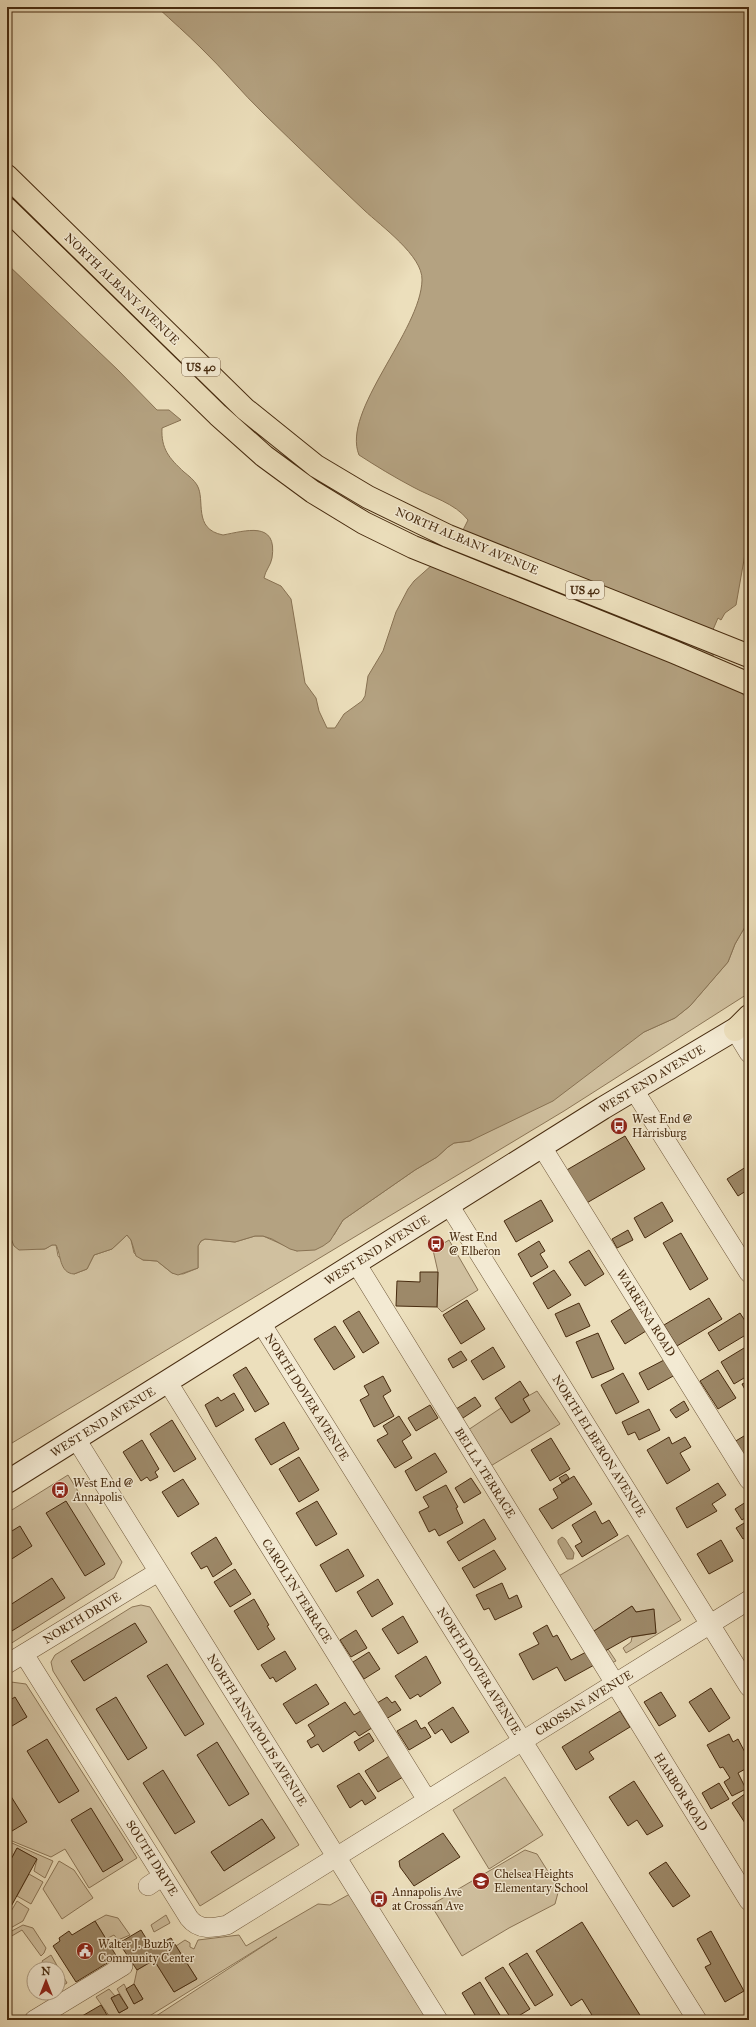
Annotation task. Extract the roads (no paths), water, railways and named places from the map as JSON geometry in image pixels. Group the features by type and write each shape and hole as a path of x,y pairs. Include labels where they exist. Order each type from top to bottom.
{"highway":[{"name":"NORTH ALBANY AVENUE","path":"7,176 217,382 267,428 316,466 341,482 422,524 749,656"},
{"name":"NORTH ALBANY AVENUE","path":"7,209 194,393 264,456 312,492 389,536 413,547 747,683"}],"main road":[{"name":"WEST END AVENUE","path":"7,1482 542,1146 744,1022"}],"street":[{"path":"744,1022 749,1053"},
{"path":"634,1090 749,1273"},
{"name":"WARRENA ROAD","path":"542,1146 749,1480"},
{"name":"NORTH ELBERON AVENUE","path":"449,1205 749,1687"},
{"name":"BELLA TERRACE","path":"356,1263 615,1683"},
{"name":"NORTH DOVER AVENUE","path":"260,1323 697,2020"},
{"name":"CAROLYN TERRACE","path":"168,1381 427,1800"},
{"name":"NORTH ANNAPOLIS AVENUE","path":"76,1439 438,2020"},
{"name":"NORTH DRIVE","path":"7,1664 158,1572"},
{"name":"CROSSAN AVENUE","path":"336,1856 749,1600"},
{"name":"SOUTH DRIVE","path":"24,1654 156,1881 192,1921 201,1927 213,1928 227,1925 336,1856"},
{"name":"HARBOR ROAD","path":"615,1683 749,1901"},
{"path":"34,2020 123,1966"}],"place":[{"name":"West End @ Harrisburg","path":"619,1126"},
{"name":"West End @ Elberon","path":"436,1244"},
{"name":"West End @ Annapolis","path":"60,1490"},
{"name":"Chelsea Heights Elementary School","path":"481,1881"},
{"name":"Annapolis Ave at Crossan Ave","path":"379,1899"},
{"name":"Walter J. Buzby Community Center","path":"85,1951"}]}
